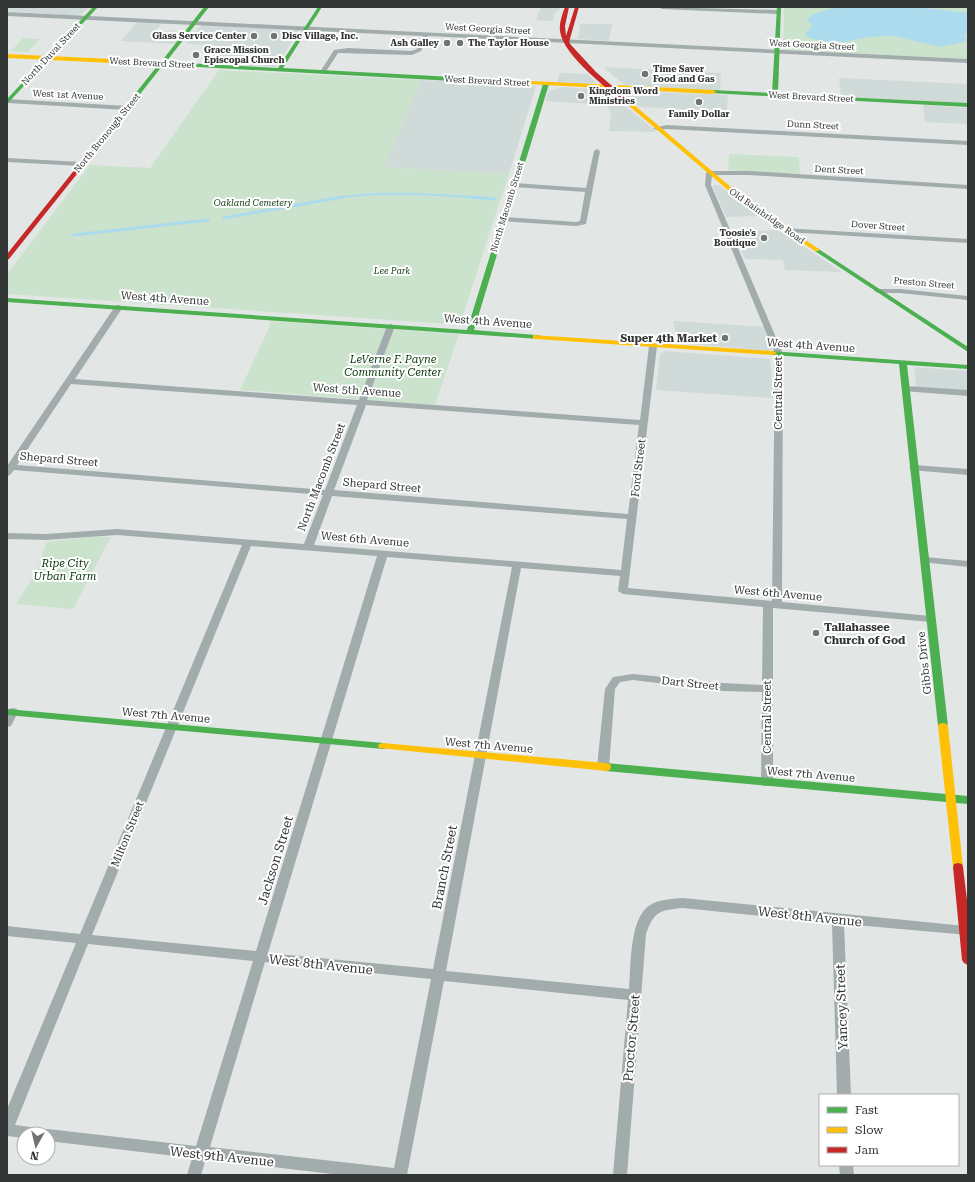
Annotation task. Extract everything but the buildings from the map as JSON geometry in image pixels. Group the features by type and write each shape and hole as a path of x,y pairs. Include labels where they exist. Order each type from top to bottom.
{"street":[{"name":"North Duval Street","path":"7,101 96,7"},
{"name":"North Bronough Street","path":"7,258 207,7"},
{"path":"279,70 320,7"},
{"path":"567,7 562,29 567,42"},
{"path":"567,42 577,7"},
{"path":"662,7 778,10 775,95"},
{"name":"West Georgia Street","path":"7,14 968,61"},
{"path":"323,72 336,51 348,50 412,53 419,50 426,35"},
{"name":"Old Bainbridge Road","path":"567,42 575,54 610,87 656,128 750,206 968,350"},
{"name":"West Brevard Street","path":"7,56 968,105"},
{"name":"North Macomb Street","path":"470,331 546,84"},
{"name":"West 1st Avenue","path":"7,101 127,108"},
{"name":"Dunn Street","path":"656,128 667,127 968,143"},
{"path":"504,219 581,223 585,217 597,151"},
{"path":"7,160 81,164"},
{"name":"Dent Street","path":"710,173 743,173 968,187"},
{"name":"Central Street","path":"710,173 708,185 779,354 772,604 767,689 767,782"},
{"path":"514,186 589,190"},
{"name":"Dover Street","path":"786,230 968,241"},
{"name":"Preston Street","path":"878,291 900,291 968,298"},
{"name":"West 4th Avenue","path":"7,300 470,331 653,346 968,367"},
{"path":"9,470 119,307"},
{"name":"North Macomb Street","path":"308,547 391,326"},
{"name":"Ford Street","path":"623,591 653,346"},
{"name":"Gibbs Drive","path":"903,363 950,798 966,924 968,960"},
{"name":"West 5th Avenue","path":"69,381 643,424"},
{"path":"906,389 968,393"},
{"path":"914,468 968,472"},
{"name":"Shepard Street","path":"9,470 328,492 632,517"},
{"name":"West 6th Avenue","path":"7,536 46,537 117,532 625,573"},
{"name":"Milton Street","path":"7,1126 248,542"},
{"name":"Jackson Street","path":"194,1175 383,553"},
{"path":"924,560 968,564"},
{"name":"Branch Street","path":"400,1175 518,564"},
{"name":"West 6th Avenue","path":"623,591 931,619"},
{"name":"Dart Street","path":"604,767 610,689 614,682 623,677 723,687 767,689"},
{"path":"7,723 10,712"},
{"name":"West 7th Avenue","path":"10,712 968,800"},
{"name":"West 8th Avenue","path":"656,907 683,903 838,920 966,924"},
{"name":"Proctor Street","path":"620,1175 640,934 649,911 656,907"},
{"name":"Yancey Street","path":"838,920 844,1094"},
{"name":"West 8th Avenue","path":"7,931 635,995"},
{"name":"West 9th Avenue","path":"56,1136 200,1154 396,1175"}],"shaded area":[{"path":"7,7 88,7 79,16 7,11"},
{"path":"541,7 560,7 554,14 553,21 536,20"},
{"path":"137,22 162,23 156,31 184,32 175,44 121,41"},
{"path":"580,24 612,24 609,41 578,39"},
{"path":"201,25 299,30 276,67 208,64 221,46 186,44"},
{"path":"603,67 721,73 720,91 625,85"},
{"path":"560,73 588,74 596,82 588,84 559,82 557,81"},
{"path":"839,78 968,84 968,103 841,97"},
{"path":"421,80 536,86 509,174 384,167"},
{"path":"563,87 605,90 657,132 609,131 611,115 608,107 590,104 545,101 549,91"},
{"path":"622,92 728,95 727,111 639,107"},
{"path":"923,105 968,108 968,124 925,122"},
{"path":"714,185 719,185 759,216 726,217 713,187"},
{"path":"779,230 842,272 785,270 783,260 745,259 734,232"},
{"path":"673,321 764,327 773,349 768,351 678,343"},
{"path":"664,351 770,359 773,398 656,390 660,354"},
{"path":"914,367 968,371 968,391 916,387"}],"green space":[{"path":"784,7 968,7 968,59 783,50"},
{"path":"23,38 40,39 28,52 11,51"},
{"name":"Oakland Cemetery","path":"219,70 421,80 384,167 509,174 461,321 450,324 7,294 7,274 90,165 150,168"},
{"path":"729,154 799,157 800,175 728,170"},
{"name":"LeVerne F. Payne Community Center","path":"272,321 459,334 435,405 240,390"},
{"name":"Ripe City Urban Farm","path":"90,537 111,537 73,609 16,604 36,572 47,542"}],"water":[{"path":"836,7 916,7 968,13 968,32 964,36 966,40 964,42 941,47 893,36 870,37 838,43 807,37 805,34 813,26 807,20 811,15"}],"waterway":[{"path":"337,198 373,194 475,197"},
{"path":"337,198 342,197"},
{"path":"469,197 475,197"},
{"path":"475,197 485,198"},
{"path":"475,197 495,199"},
{"path":"224,218 337,198"},
{"path":"74,235 208,220"}],"traffic: fast":[{"path":"7,102 96,7"},
{"path":"86,159 207,7"},
{"path":"279,70 320,7"},
{"path":"775,95 779,7"},
{"path":"133,62 453,79"},
{"path":"470,331 546,84"},
{"path":"713,92 968,105"},
{"path":"817,250 968,350"},
{"path":"7,300 536,337"},
{"path":"773,353 968,367"},
{"path":"903,363 943,726"},
{"path":"7,712 383,746"},
{"path":"606,767 968,800"}],"traffic: slow":[{"path":"7,56 133,62"},
{"path":"453,79 713,92"},
{"path":"631,105 750,206 817,250"},
{"path":"536,337 773,353"},
{"path":"943,726 958,867"},
{"path":"383,746 606,767"}],"traffic: jam":[{"path":"567,7 562,30 568,45 584,64 631,105"},
{"path":"567,42 577,7"},
{"path":"7,258 86,159"},
{"path":"958,867 968,960"}],"place":[{"name":"Glass Service Center","path":"254,36"},
{"name":"Disc Village, Inc.","path":"274,36"},
{"name":"Ash Galley","path":"447,43"},
{"name":"The Taylor House","path":"460,43"},
{"name":"Grace Mission Episcopal Church","path":"196,55"},
{"name":"Time Saver Food and Gas","path":"645,74"},
{"name":"Kingdom Word Ministries","path":"581,96"},
{"name":"Family Dollar","path":"699,102"},
{"name":"Toosie's Boutique","path":"764,238"},
{"name":"Super 4th Market","path":"725,338"},
{"name":"Tallahassee Church of God","path":"816,633"}],"park label":[{"name":"Lee Park","path":"392,271"}]}
